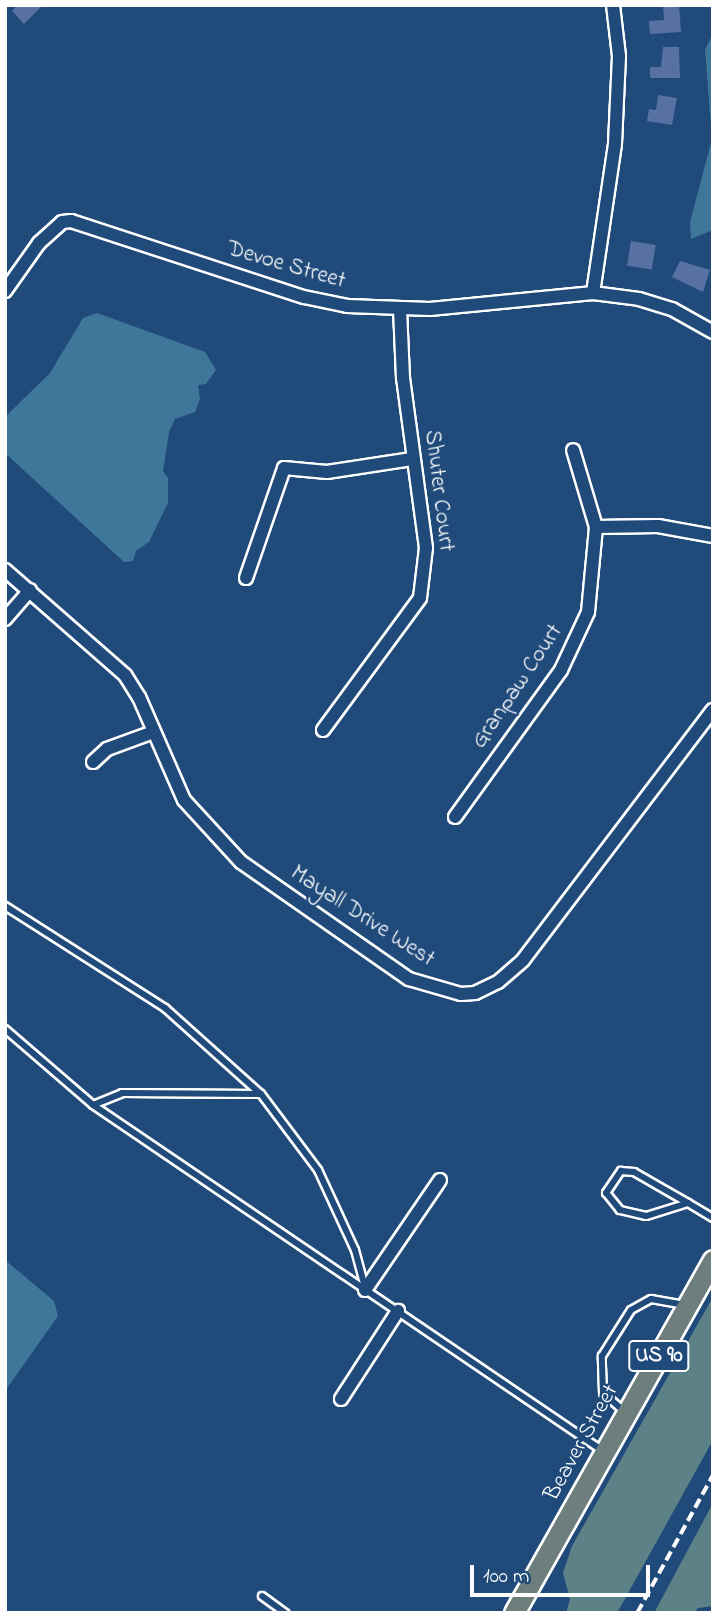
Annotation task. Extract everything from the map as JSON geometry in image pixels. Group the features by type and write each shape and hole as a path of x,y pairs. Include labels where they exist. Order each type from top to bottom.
{"main road":[{"name":"Beaver Street","path":"515,1612 713,1260"}],"street":[{"path":"593,293 615,144 619,57 613,5"},
{"name":"Devoe Street","path":"5,291 39,243 62,222 71,221 304,298 400,310 593,293 639,299 672,309 713,332"},
{"name":"Shuter Court","path":"323,730 420,598 426,548 412,459 400,310"},
{"name":"Granpaw Court","path":"455,817 561,670 581,632 593,585 596,527 573,450"},
{"path":"246,578 284,468 327,472 412,459"},
{"path":"596,527 658,526 713,536"},
{"name":"Mayall Drive West","path":"5,570 125,675 139,697 151,733 184,800 242,862 409,979 461,994 475,993 498,982 523,960 713,710"},
{"path":"5,619 30,590"},
{"path":"93,762 107,749 151,733"},
{"path":"365,1290 440,1180"},
{"path":"341,1399 398,1311"}],"lane":[{"path":"5,906 165,1008 261,1094 318,1170 355,1250 365,1290"},
{"path":"5,1029 93,1105 605,1452"},
{"path":"93,1105 122,1093 261,1094"},
{"path":"688,1203 646,1216 620,1210 606,1193 621,1171 634,1172 688,1203 713,1218"},
{"path":"627,1413 603,1394 602,1356 631,1310 651,1299 687,1306"},
{"path":"262,1596 285,1613"}],"green space":[{"path":"713,1297 713,1440 617,1613 566,1613 570,1599 563,1573 572,1546"},
{"path":"713,1503 713,1606 698,1608 694,1613 654,1613"}],"water":[{"path":"713,34 713,230 691,239 690,222 712,139 705,49"},
{"path":"97,313 205,352 216,370 206,384 198,385 200,399 195,412 175,419 169,432 163,471 168,478 168,503 149,542 136,551 133,561 124,562 5,453 5,417 50,373 83,318"},
{"path":"5,1260 54,1301 58,1316 5,1391"}],"building":[{"path":"17,5 43,5 24,24 12,11"},
{"path":"663,5 679,5 681,32 650,34 649,21 664,20"},
{"path":"663,47 679,47 680,78 650,78 650,67 661,67"},
{"path":"658,95 677,98 672,125 647,121 649,109 656,110"},
{"path":"631,241 656,245 652,270 627,266"},
{"path":"680,261 710,270 703,292 672,277"}],"railway":[{"path":"637,1613 713,1475"}]}
